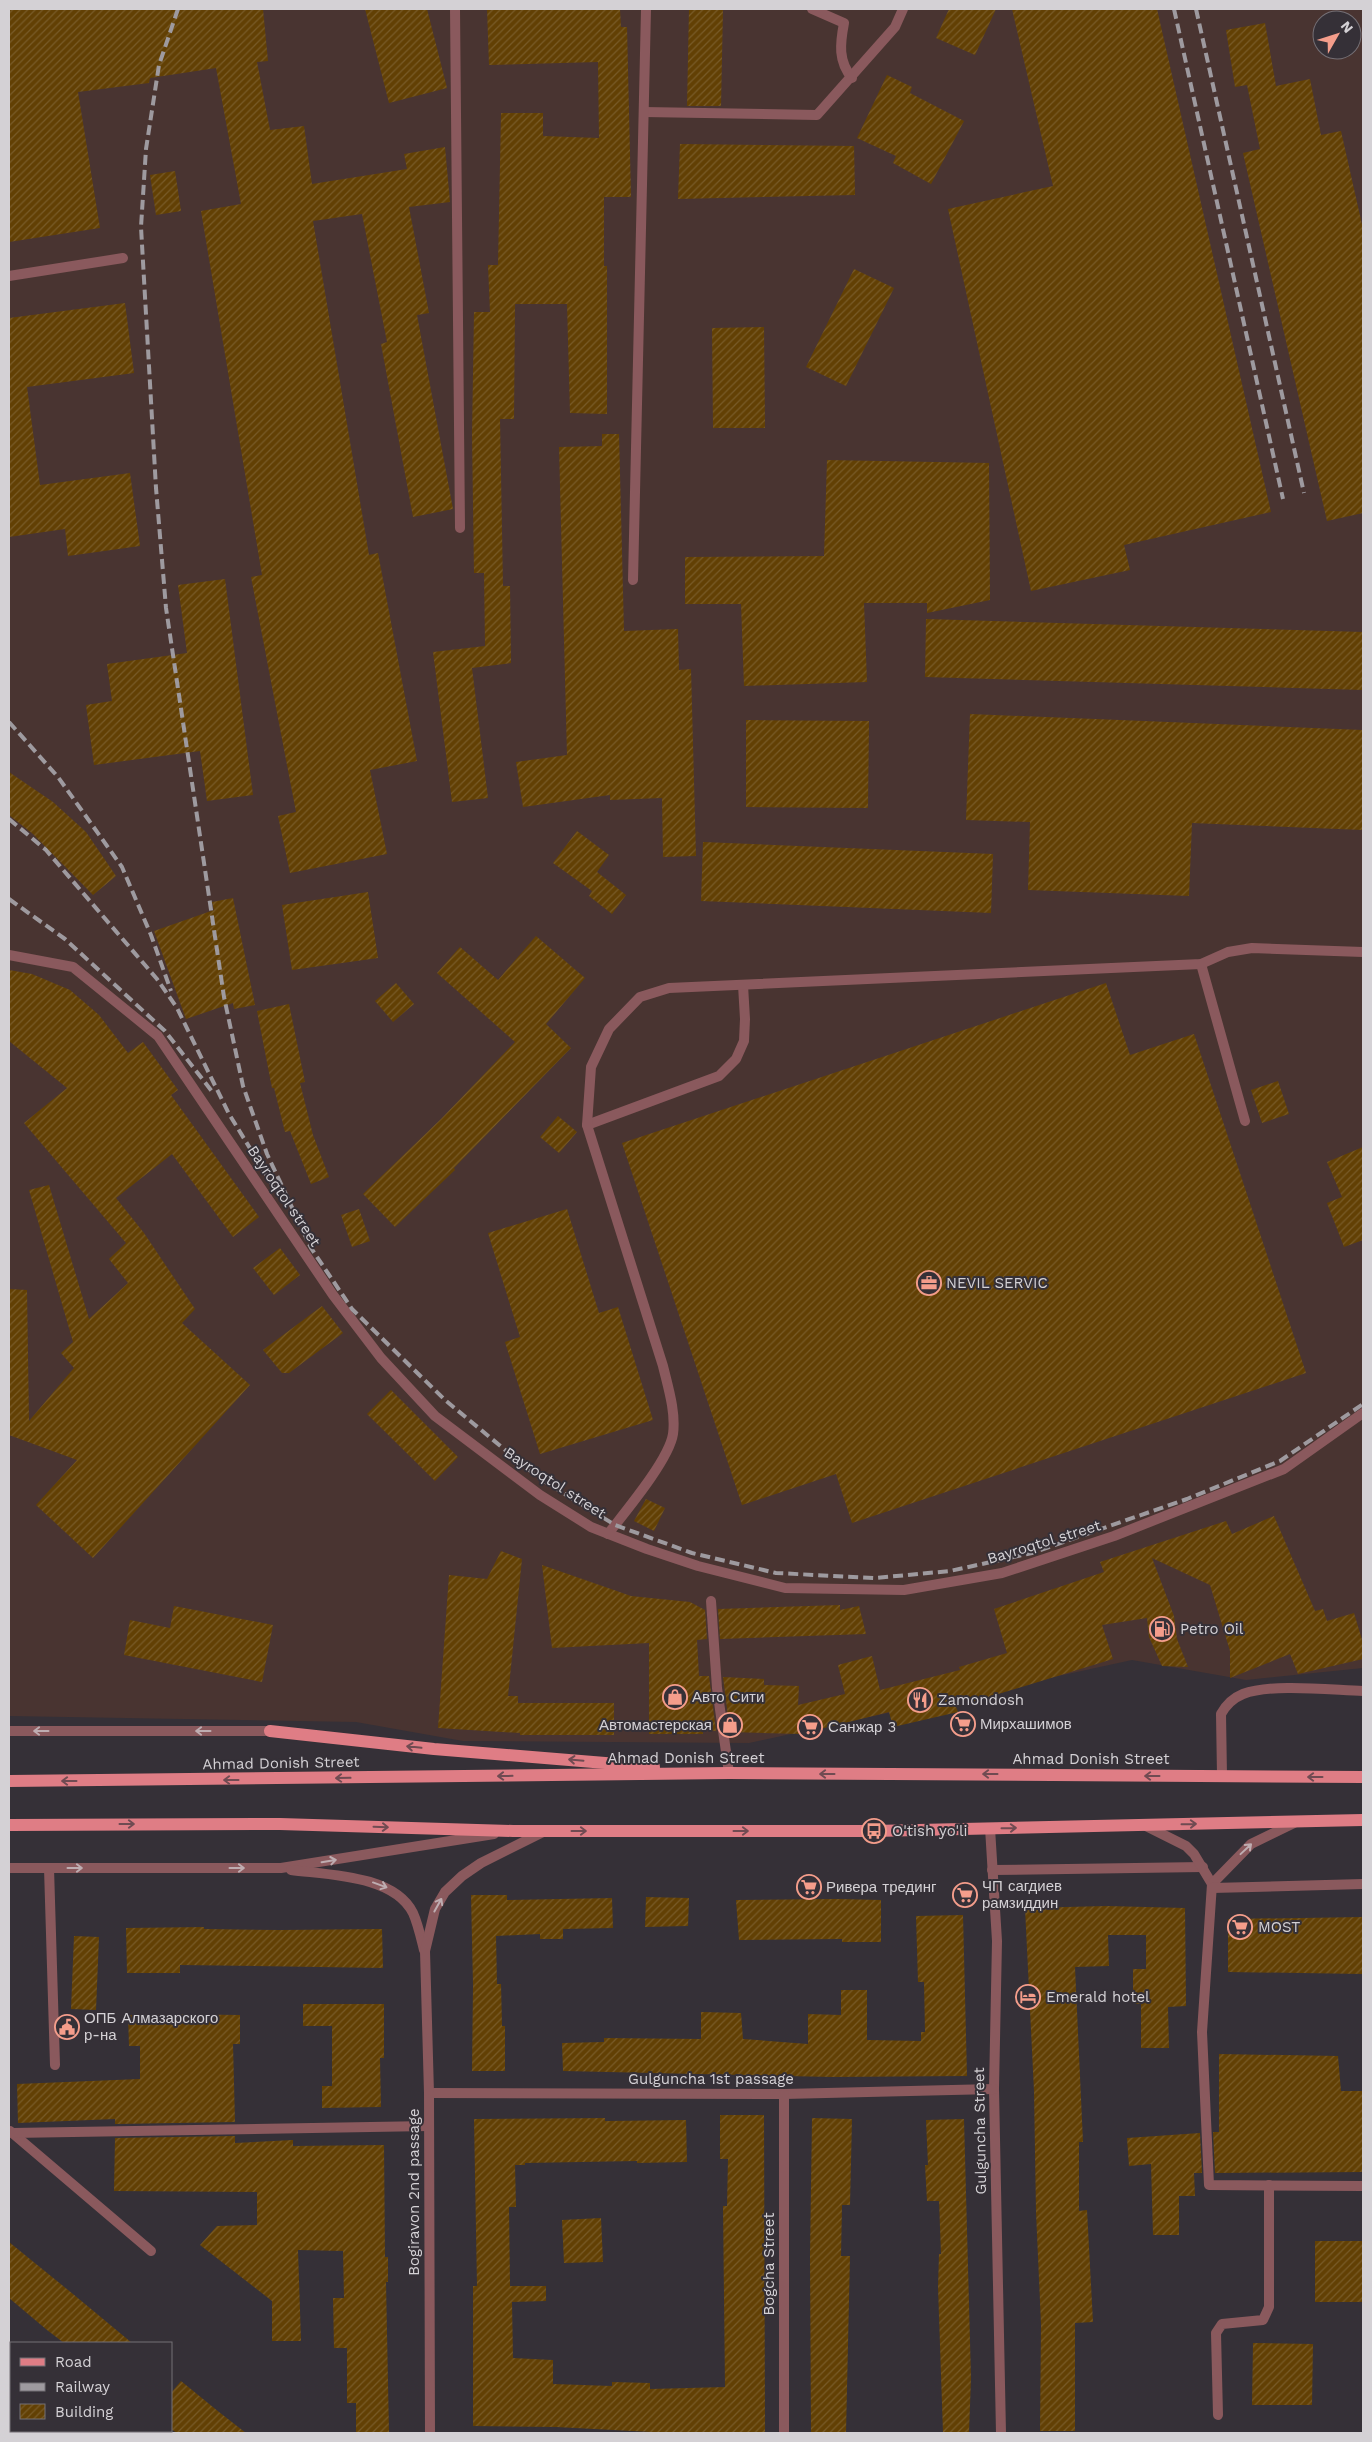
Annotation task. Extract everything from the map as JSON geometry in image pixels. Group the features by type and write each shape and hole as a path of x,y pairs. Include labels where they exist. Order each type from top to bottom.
{"main road":[{"path":"270,1731 434,1749 729,1773"},
{"name":"Ahmad Donish Street","path":"9,1781 729,1773 1363,1777"},
{"path":"9,1825 280,1824 513,1831 874,1831 1363,1820"}],"street":[{"path":"455,9 460,528"},
{"path":"633,580 646,9"},
{"path":"812,9 844,23 840,44 843,67 852,78"},
{"path":"644,112 817,114 852,78 896,27 903,9"},
{"path":"9,276 123,258"},
{"path":"608,1534 669,1451 673,1433 671,1402 663,1366 587,1125 591,1068 609,1029 640,997 668,988 1201,964 1228,952 1252,948 1363,952"},
{"name":"Bayroqtol street","path":"9,956 73,967 158,1036 333,1295 381,1358 435,1416 540,1495 591,1527 698,1566 785,1588 904,1590 1002,1573 1114,1536 1284,1469 1363,1413"},
{"path":"1201,964 1245,1121"},
{"path":"587,1125 719,1076 736,1059 744,1042 743,985"},
{"path":"711,1601 717,1688 729,1773"},
{"path":"1222,1776 1221,1714 1234,1698 1245,1693 1266,1689 1363,1691"},
{"path":"9,1730 270,1731"},
{"path":"1212,1886 1251,1844 1297,1822"},
{"path":"1143,1825 1186,1846 1203,1867 1212,1886 1202,2032 1209,2185 1363,2186"},
{"name":"Gulguncha Street","path":"990,1828 997,1941 994,2089 1001,2433"},
{"path":"280,1868 513,1831"},
{"path":"425,1951 434,1909 451,1887 481,1862 545,1831"},
{"path":"992,1870 1203,1867"},
{"path":"9,1868 280,1868 370,1882 392,1890 402,1898 413,1914 425,1951"},
{"path":"49,1868 56,2065"},
{"path":"1212,1886 1363,1884"},
{"name":"Bogiravon 2nd passage","path":"425,1951 429,2093 430,2433"},
{"name":"Gulguncha 1st passage","path":"429,2093 784,2094 994,2089"},
{"name":"Bogcha Street","path":"784,2094 784,2433"},
{"path":"10,2132 429,2126"},
{"path":"10,2132 151,2251"},
{"path":"1218,2415 1216,2333 1222,2324 1263,2320 1269,2307 1269,2185"}],"shaded area":[{"path":"9,9 1363,9 1363,1668 1246,1680 1132,1660 749,1743 463,1741 356,1722 9,1716"}],"building":[{"path":"9,9 263,9 268,61 257,62 270,130 304,126 312,184 407,169 404,154 445,147 450,202 409,207 429,313 417,315 453,509 413,517 381,344 387,342 362,214 313,221 369,555 378,553 417,761 370,770 387,854 290,873 278,816 296,812 251,577 262,575 201,211 241,204 216,68 150,78 149,83 78,92 100,228 9,242"},
{"path":"365,9 427,9 447,88 389,103"},
{"path":"487,9 620,9 621,27 627,27 631,197 604,197 604,266 607,266 607,414 570,413 567,304 515,304 514,419 500,419 503,586 510,586 511,663 472,668 488,798 452,802 433,652 485,646 484,573 474,573 472,435 474,312 490,312 488,265 498,265 501,113 543,113 543,136 599,138 598,62 489,65"},
{"path":"689,9 723,9 721,106 687,106"},
{"path":"949,9 996,9 975,55 936,38"},
{"path":"1012,9 1157,9 1271,512 1124,545 1130,570 1031,591 948,209 1053,186"},
{"path":"1265,23 1276,86 1310,79 1321,135 1341,131 1363,229 1363,513 1327,521 1243,153 1260,149 1247,85 1235,87 1226,30"},
{"path":"887,75 912,87 910,93 964,121 931,184 893,163 896,156 857,138"},
{"path":"680,144 854,146 855,195 678,199"},
{"path":"175,171 181,211 156,215 150,175"},
{"path":"854,269 894,288 846,386 806,367"},
{"path":"125,303 134,373 27,387 40,485 130,473 140,546 68,556 65,529 9,537 9,318"},
{"path":"764,327 765,428 713,428 712,328"},
{"path":"602,434 619,434 624,631 678,629 679,670 691,669 696,856 663,857 662,798 610,800 610,795 523,807 516,762 567,755 559,447 602,446"},
{"path":"827,460 989,463 990,600 927,613 927,603 864,603 867,682 744,686 741,604 685,604 685,557 824,556"},
{"path":"225,579 253,795 207,801 200,751 94,765 86,705 112,701 107,664 187,653 178,585"},
{"path":"926,619 1363,632 1363,690 925,677"},
{"path":"970,714 1363,730 1363,830 1192,823 1189,896 1028,890 1030,822 966,820"},
{"path":"746,720 869,721 868,808 746,807"},
{"path":"9,772 53,802 86,832 116,876 93,895 33,834 9,815"},
{"path":"577,831 609,855 597,872 626,895 612,914 589,896 592,891 553,863"},
{"path":"703,842 993,854 991,913 701,901"},
{"path":"368,892 378,958 292,970 282,905"},
{"path":"233,898 255,1005 234,1009 233,1003 186,1019 154,931 214,910 212,902"},
{"path":"536,936 585,978 546,1024 571,1048 454,1168 455,1170 395,1227 363,1194 441,1119 515,1042 437,973 460,947 498,980"},
{"path":"9,970 32,974 70,990 99,1015 128,1053 143,1042 178,1090 171,1095 259,1217 233,1237 172,1154 116,1198 144,1233 195,1309 182,1323 250,1385 93,1558 36,1505 77,1460 9,1435 9,1289 27,1290 29,1421 74,1368 61,1353 73,1342 29,1190 49,1185 89,1319 128,1283 109,1259 126,1243 24,1123 67,1088 9,1041"},
{"path":"396,983 414,1004 393,1022 375,1001"},
{"path":"1106,983 1130,1055 1194,1034 1306,1373 852,1523 836,1474 742,1505 622,1143"},
{"path":"289,1004 305,1082 300,1083 313,1135 329,1177 311,1184 290,1131 285,1132 274,1088 272,1088 257,1011"},
{"path":"1278,1081 1289,1114 1262,1123 1251,1090"},
{"path":"558,1116 577,1132 559,1153 540,1137"},
{"path":"1363,1147 1363,1240 1344,1247 1327,1203 1342,1197 1327,1162"},
{"path":"359,1209 370,1241 352,1247 341,1215"},
{"path":"567,1209 599,1313 618,1307 653,1420 540,1454 505,1342 520,1337 488,1233"},
{"path":"280,1248 300,1275 274,1295 253,1268"},
{"path":"322,1306 343,1333 289,1373 282,1373 263,1350"},
{"path":"391,1390 458,1457 435,1481 367,1414"},
{"path":"646,1499 665,1508 654,1531 634,1521"},
{"path":"1274,1516 1315,1611 1323,1609 1327,1621 1354,1613 1363,1643 1363,1659 1298,1674 1290,1654 1230,1678 1230,1651 1210,1585 1152,1558 1174,1616 1177,1639 1188,1667 1162,1666 1149,1637 1147,1618 1102,1625 1113,1659 956,1707 958,1712 893,1727 889,1712 800,1734 730,1732 723,1677 764,1679 764,1685 799,1686 798,1705 845,1694 838,1665 872,1656 880,1690 960,1670 959,1667 1007,1653 994,1609 1104,1572 1100,1562 1226,1521 1232,1534"},
{"path":"501,1551 522,1559 508,1696 518,1696 518,1703 614,1703 614,1735 520,1735 520,1733 438,1728 449,1575 487,1579"},
{"path":"542,1565 631,1596 690,1602 705,1610 707,1639 697,1640 699,1676 709,1676 716,1731 703,1730 703,1734 649,1734 649,1643 552,1648"},
{"path":"840,1605 840,1610 859,1606 866,1634 720,1639 718,1609"},
{"path":"174,1606 273,1625 262,1682 124,1655 130,1620 170,1628"},
{"path":"471,1895 507,1895 507,1900 612,1898 613,1928 563,1929 563,1939 540,1939 540,1934 496,1936 497,1984 501,1984 502,2026 505,2026 505,2071 472,2071"},
{"path":"646,1897 689,1898 688,1926 645,1927"},
{"path":"736,1900 881,1900 881,1942 842,1942 842,1939 739,1940"},
{"path":"1107,1906 1185,1908 1186,2006 1168,2007 1169,2048 1141,2048 1141,2004 1133,2004 1133,1969 1146,1969 1146,1935 1108,1935 1109,1966 1075,1967 1083,2142 1079,2142 1079,2211 1087,2210 1093,2322 1075,2323 1075,2431 1040,2431 1041,2324 1036,2212 1034,2091 1025,1908"},
{"path":"963,1915 967,2076 832,2077 563,2071 562,2043 604,2042 604,2038 701,2039 701,2012 741,2013 743,2039 808,2044 808,2014 841,2015 841,1990 867,1990 867,2040 921,2041 921,2032 925,2032 924,1982 918,1982 916,1916"},
{"path":"1363,1917 1363,1974 1228,1972 1228,1919"},
{"path":"204,1927 204,1929 280,1930 382,1929 383,1968 180,1965 180,1973 127,1973 126,1928"},
{"path":"74,1936 99,1937 96,2010 71,2009"},
{"path":"303,2004 384,2004 384,2058 380,2058 381,2107 322,2108 322,2086 332,2086 332,2026 303,2026"},
{"path":"128,2015 240,2015 240,2044 233,2044 235,2122 115,2124 115,2119 18,2123 17,2084 140,2079 140,2046 129,2046"},
{"path":"1219,2054 1338,2056 1341,2091 1363,2091 1363,2172 1215,2173 1213,2132 1219,2132"},
{"path":"720,2115 764,2115 765,2433 652,2432 556,2427 473,2426 473,2286 477,2286 474,2119 605,2118 605,2121 686,2120 687,2162 637,2163 637,2161 525,2163 525,2165 515,2165 516,2207 509,2207 510,2286 546,2286 546,2301 512,2302 513,2358 553,2360 553,2384 612,2386 612,2382 650,2383 650,2389 725,2387 723,2206 727,2206 728,2159 720,2159"},
{"path":"812,2118 852,2119 850,2205 842,2205 841,2256 850,2256 846,2433 811,2433 810,2255"},
{"path":"964,2119 971,2378 969,2433 943,2433 938,2287 939,2254 941,2254 939,2201 927,2201 925,2165 928,2165 926,2120"},
{"path":"1200,2133 1202,2173 1194,2173 1195,2196 1179,2196 1179,2235 1153,2235 1151,2164 1129,2166 1127,2138"},
{"path":"235,2136 235,2143 293,2140 293,2146 384,2145 385,2257 388,2257 388,2282 386,2282 389,2433 356,2433 356,2403 347,2403 347,2348 334,2348 333,2298 344,2298 343,2251 298,2250 301,2341 272,2341 272,2301 200,2245 217,2226 257,2225 257,2192 114,2191 115,2138"},
{"path":"601,2218 603,2262 564,2263 562,2220"},
{"path":"1315,2241 1363,2241 1363,2302 1315,2302"},
{"path":"9,2242 131,2342 63,2342 9,2298"},
{"path":"1253,2343 1313,2344 1312,2405 1252,2405"},
{"path":"181,2381 246,2433 177,2433 172,2430 172,2392"}],"railway":[{"path":"178,9 159,65 146,149 141,227 156,488 166,608 224,997 243,1086 267,1154 311,1248 352,1309 445,1400 539,1478 615,1525 692,1553 776,1573 875,1578 950,1571 1032,1553 1187,1499 1280,1461 1363,1404"},
{"path":"1174,9 1283,499"},
{"path":"1196,9 1304,493"},
{"path":"9,722 58,777 122,867 151,935 171,991"},
{"path":"9,819 46,850 157,979 177,1008 229,1114 283,1202"},
{"path":"9,899 65,939 165,1031 214,1094"}],"place":[{"name":"NEVIL SERVIC","path":"929,1283"},
{"name":"Petro Oil","path":"1162,1629"},
{"name":"Авто Сити","path":"675,1697"},
{"name":"Zamondosh","path":"920,1700"},
{"name":"Мирхашимов","path":"963,1724"},
{"name":"Автомастерская","path":"730,1725"},
{"name":"Санжар 3","path":"810,1727"},
{"name":"O'tish yo'li","path":"874,1831"},
{"name":"Ривера трединг","path":"809,1887"},
{"name":"ЧП сагдиев рамзиддин","path":"965,1895"},
{"name":"MOST","path":"1240,1927"},
{"name":"Emerald hotel","path":"1028,1997"},
{"name":"ОПБ Алмазарского р-на","path":"67,2027"}]}
